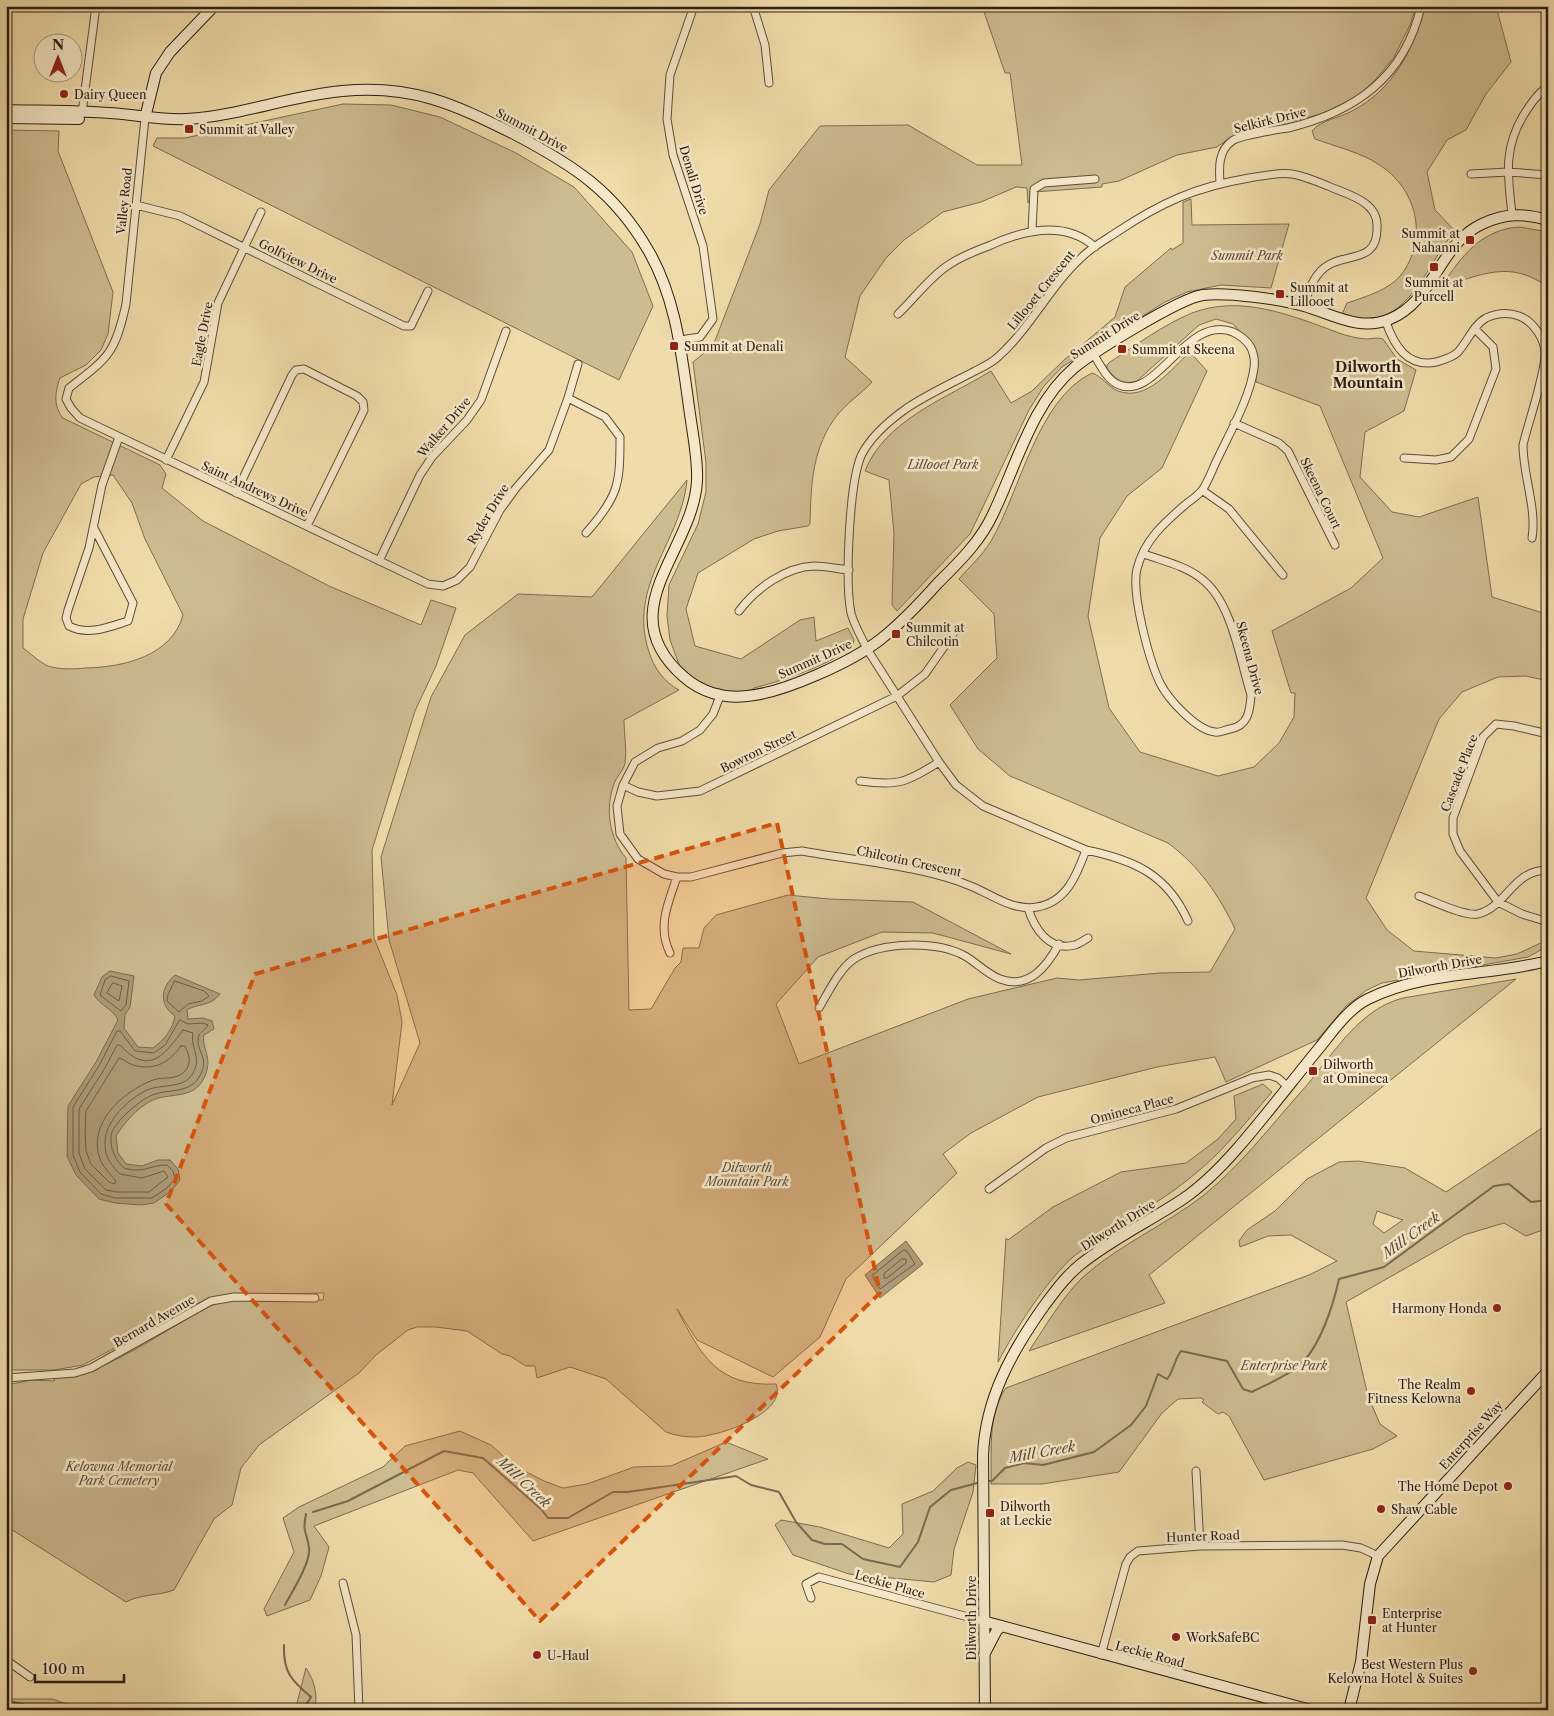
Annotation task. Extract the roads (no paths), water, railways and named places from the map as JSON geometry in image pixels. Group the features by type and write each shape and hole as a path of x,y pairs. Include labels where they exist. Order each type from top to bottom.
{"street":[{"path":"82,113 96,6"},
{"name":"Valley Road","path":"66,399 69,388 94,371 111,351 120,331 126,304 145,118 156,73 170,52 214,6"},
{"name":"Denali Drive","path":"680,340 700,337 713,319 703,246 673,154 668,119 670,75 694,6"},
{"path":"753,6 765,45 769,83"},
{"name":"Selkirk Drive","path":"1220,183 1219,166 1222,150 1233,140 1308,123 1367,95 1395,66 1408,44 1421,6"},
{"path":"1512,214 1508,172 1511,138 1530,104 1548,86"},
{"name":"Summit Drive","path":"6,110 187,119 223,114 311,95 347,90 382,90 422,95 460,107 562,159 598,186 624,215 651,254 669,299 680,340 696,456 697,486 691,511 659,582 652,607 656,638 666,661 691,684 720,696 747,696 782,689 813,676 880,640 977,543 991,518 1038,412 1058,383 1078,365 1180,303 1202,295 1264,298 1304,306 1355,324 1386,322 1416,304 1455,245 1470,230 1496,217 1512,214 1531,215 1548,220"},
{"name":"Summit Drive","path":"6,118 136,121 145,118"},
{"path":"1471,174 1508,172 1548,175"},
{"name":"Lillooet Crescent","path":"867,648 851,614 849,570 854,476 862,454 874,438 908,408 996,359 1010,346 1064,276 1095,247 1160,206 1184,194 1220,183 1289,173 1308,178 1360,199 1375,215 1378,223 1377,234 1370,250 1362,256 1330,264 1324,268 1315,277 1304,306"},
{"path":"1032,231 1034,189 1044,183 1095,179"},
{"name":"Golfview Drive","path":"136,206 180,216 404,326 411,326 428,291"},
{"name":"Eagle Drive","path":"166,460 204,382 218,303 261,212"},
{"path":"898,314 946,267 966,254 1008,237 1048,229 1086,239 1095,247"},
{"path":"1386,322 1392,339 1403,355 1417,362 1428,364 1444,360 1456,354 1484,319 1496,314 1510,313 1526,319 1542,340 1543,364 1523,446 1523,458 1534,525 1532,538"},
{"name":"Skeena Drive","path":"1094,355 1105,373 1118,384 1134,386 1148,380 1197,336 1213,329 1226,330 1239,335 1250,346 1255,358 1252,379 1234,423 1202,490 1153,533 1137,569 1136,590 1139,613 1160,682 1171,700 1203,728 1215,732 1234,728 1246,721 1250,709 1251,695 1223,604 1203,580 1187,570 1144,554"},
{"path":"1404,458 1436,460 1451,457 1469,439 1496,368 1493,347 1475,329"},
{"name":"Walker Drive","path":"378,561 420,475 432,457 467,420 481,400 506,331"},
{"name":"Ryder Drive","path":"443,586 457,580 470,567 500,510 516,488 549,450 578,364"},
{"path":"236,493 292,374 296,370 304,369 357,396 363,402 364,410 307,526"},
{"path":"568,398 605,417 620,436 616,490 602,513 586,532"},
{"name":"Saint Andrews Drive","path":"66,399 70,408 80,418 378,561 428,584 443,586"},
{"name":"Skeena Court","path":"1234,423 1279,443 1288,451 1335,545"},
{"path":"94,528 133,603 132,614 128,621 104,629 78,631 69,626 66,618 94,528 96,509 102,485 119,437"},
{"path":"1202,490 1229,509 1283,575"},
{"path":"739,611 750,596 786,573 814,566 849,570"},
{"name":"Bowron Street","path":"623,785 638,792 657,796 700,791 897,696 924,674 953,634"},
{"path":"867,648 939,762 956,785 983,806 1086,850 1114,856 1137,864 1170,889 1180,903 1188,921"},
{"name":"Chilcotin Crescent","path":"720,696 713,714 700,730 682,741 658,748 635,762 623,785 617,806 620,834 638,859 664,874 677,877 691,877 782,853 802,851 952,880 1011,905 1028,908"},
{"name":"Cascade Place","path":"1548,734 1496,724 1483,737 1453,818 1453,834 1460,851 1498,902 1522,914 1548,922"},
{"path":"860,781 896,784 908,781 939,762"},
{"path":"1086,850 1077,876 1067,892 1039,907 1028,908 1032,924 1043,938 1059,944 1074,946 1088,938"},
{"path":"1419,896 1464,912 1478,914 1498,902 1520,878 1537,870 1548,870"},
{"path":"670,953 664,940 663,922 677,877"},
{"path":"819,1008 831,988 854,959 877,949 925,945 942,948 965,956 1001,980 1021,981 1036,976 1049,962 1059,944"},
{"name":"Dilworth Drive","path":"985,1710 983,1483 987,1425 1001,1379 1022,1337 1064,1279 1082,1263 1185,1198 1208,1178 1236,1150 1341,1022 1365,1000 1395,986 1482,970 1524,967 1548,961"},
{"name":"Omineca Place","path":"989,1189 1046,1148 1066,1138 1176,1109 1252,1078 1269,1075 1278,1078 1287,1086"},
{"name":"Bernard Avenue","path":"6,1378 75,1373 90,1368 210,1301 234,1297 315,1298"},
{"name":"Enterprise Way","path":"1349,1710 1361,1662 1370,1584 1378,1556 1548,1371"},
{"path":"1196,1471 1200,1546"},
{"name":"Hunter Road","path":"1101,1654 1130,1557 1138,1551 1200,1546 1342,1545 1361,1548 1378,1556"},
{"name":"Leckie Place","path":"810,1598 806,1584 819,1577 983,1621"},
{"path":"343,1584 356,1635 359,1710"},
{"name":"Leckie Road","path":"983,1621 1311,1710"},
{"path":"984,1655 997,1630 1002,1626"},
{"path":"6,1660 30,1677"}],"water":[{"path":"110,971 134,976 130,1007 125,1015 124,1028 138,1047 153,1048 170,1030 175,1016 166,1007 163,996 166,985 175,975 220,994 208,1003 187,1010 188,1019 203,1018 212,1021 214,1029 204,1035 208,1066 203,1080 193,1090 186,1093 158,1098 146,1104 131,1116 116,1136 118,1153 126,1164 142,1166 158,1160 170,1160 178,1169 180,1180 170,1192 154,1203 141,1205 115,1203 99,1199 76,1175 67,1156 68,1106 96,1062 118,1020 94,995 102,977"},
{"path":"906,1241 923,1264 880,1298 865,1275"}],"waterway":[{"name":"Mill Creek","path":"988,1481 992,1481 1005,1468 1024,1463 1043,1465 1094,1452 1131,1425 1146,1406 1158,1374 1167,1379 1181,1351 1227,1361 1243,1389 1252,1392 1288,1374 1307,1358 1319,1337 1325,1325 1339,1279 1384,1267 1494,1186 1509,1184 1531,1202 1548,1200"},
{"name":"Mill Creek","path":"313,1512 348,1501 444,1451 483,1458 541,1509 548,1518 568,1518 613,1492 628,1492 736,1476 751,1485 779,1492 796,1522 812,1540 825,1544 842,1544 863,1559 900,1567 918,1542 930,1507 951,1490 981,1482"},
{"name":"Mill Creek","path":"285,1605 300,1577 309,1554 305,1529 306,1514"},
{"name":"Mill Creek","path":"284,1645 285,1662 290,1675 298,1686 311,1697 303,1710"},
{"name":"Mill Creek","path":"6,1703 14,1702 47,1710"}],"place":[{"name":"Dairy Queen","path":"64,94"},
{"name":"Summit at Valley","path":"189,129"},
{"name":"Summit at Nahanni","path":"1470,240"},
{"name":"Summit at Purcell","path":"1434,267"},
{"name":"Summit at Lillooet","path":"1280,294"},
{"name":"Summit at Denali","path":"674,346"},
{"name":"Summit at Skeena","path":"1122,349"},
{"name":"Summit at Chilcotin","path":"896,634"},
{"name":"Dilworth at Omineca","path":"1313,1071"},
{"name":"Harmony Honda","path":"1497,1308"},
{"name":"The Realm Fitness Kelowna","path":"1471,1391"},
{"name":"The Home Depot","path":"1508,1486"},
{"name":"Shaw Cable","path":"1381,1509"},
{"name":"Dilworth at Leckie","path":"990,1513"},
{"name":"Enterprise at Hunter","path":"1372,1620"},
{"name":"WorkSafeBC","path":"1176,1637"},
{"name":"U-Haul","path":"537,1655"},
{"name":"Best Western Plus Kelowna Hotel & Suites","path":"1473,1671"}],"district":[{"name":"Dilworth Mountain","path":"1368,376"}],"park label":[{"name":"Summit Park","path":"1247,255"},
{"name":"Lillooet Park","path":"943,464"},
{"name":"Dilworth Mountain Park","path":"747,1174"},
{"name":"Enterprise Park","path":"1284,1365"},
{"name":"Kelowna Memorial Park Cemetery","path":"119,1473"}]}
